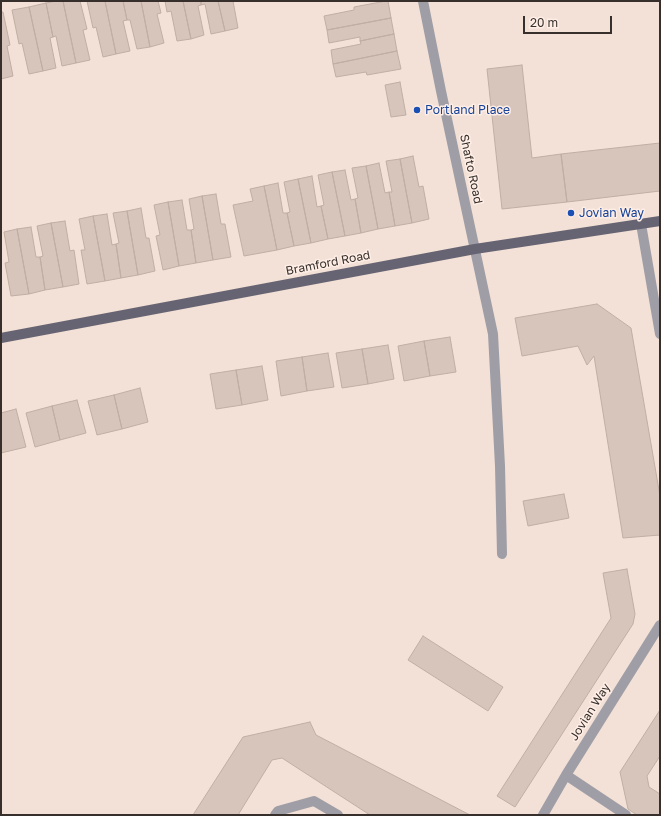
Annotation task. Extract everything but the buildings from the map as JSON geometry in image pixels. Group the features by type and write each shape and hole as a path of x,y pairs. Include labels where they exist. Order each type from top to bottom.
{"main road":[{"name":"Bramford Road","path":"1,338 475,249 660,221"}],"street":[{"name":"Shafto Road","path":"423,1 493,334 500,466 502,554"},
{"path":"641,224 660,334"},
{"name":"Jovian Way","path":"543,815 566,775 660,625"},
{"path":"566,775 626,815"},
{"path":"276,815 278,811 314,801 338,815"}],"place":[{"name":"Portland Place","path":"417,110"},
{"name":"Jovian Way","path":"571,213"}]}
